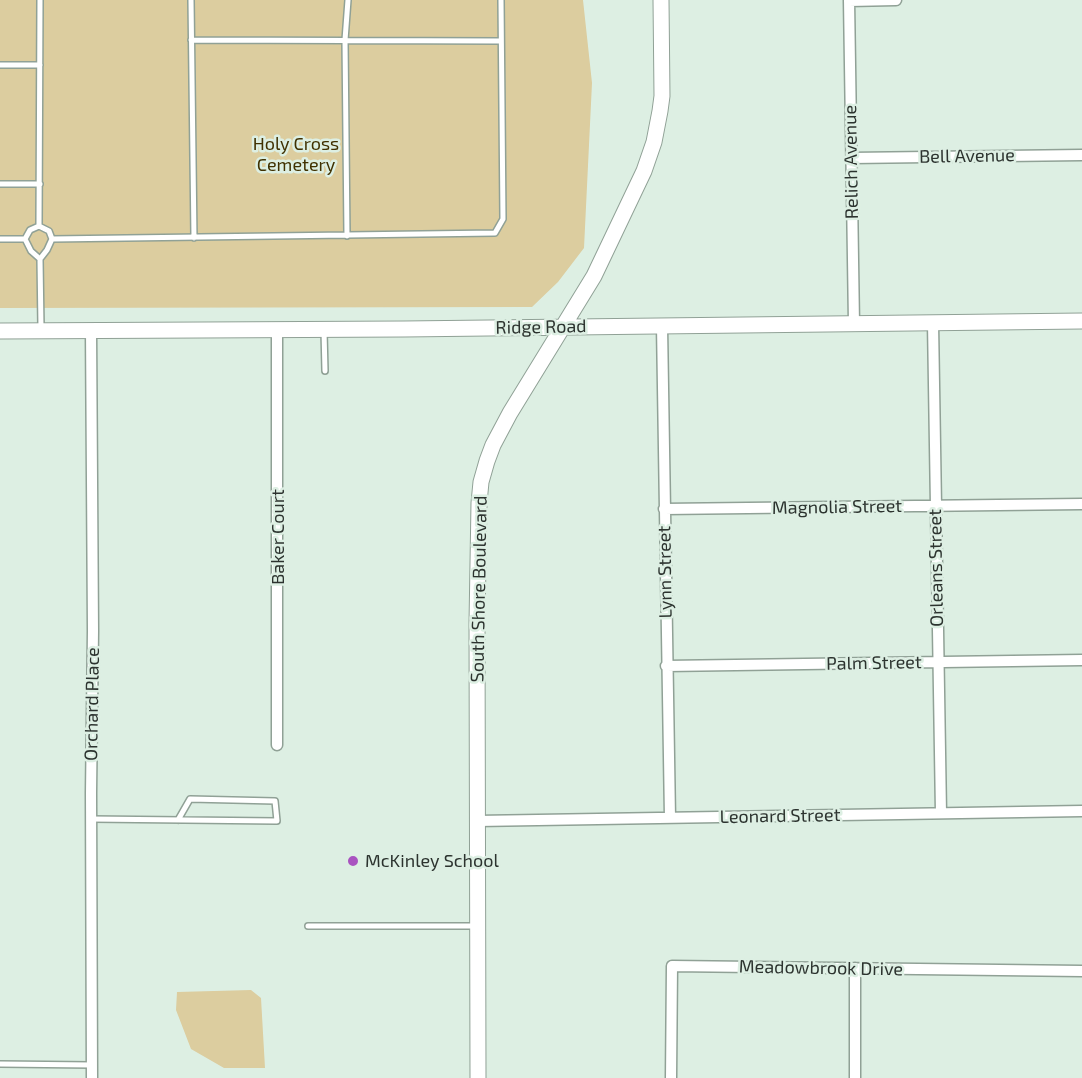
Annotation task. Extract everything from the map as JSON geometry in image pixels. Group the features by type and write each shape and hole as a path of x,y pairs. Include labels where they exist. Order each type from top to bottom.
{"street":[{"name":"South Shore Boulevard","path":"478,1078 477,821 481,482 493,445 510,413 594,276 644,171 654,142 662,96 661,0"},
{"path":"849,1 896,0"},
{"name":"Relich Avenue","path":"849,1 854,324"},
{"name":"Bell Avenue","path":"851,158 1082,155"},
{"name":"Ridge Road","path":"0,331 1082,321"},
{"name":"Orleans Street","path":"933,323 940,813"},
{"name":"Lynn Street","path":"662,326 670,818"},
{"name":"Baker Court","path":"277,329 277,745"},
{"name":"Orchard Place","path":"91,330 92,1078"},
{"name":"Magnolia Street","path":"664,509 1082,504"},
{"name":"Palm Street","path":"666,666 1082,660"},
{"name":"Leonard Street","path":"477,821 1082,811"},
{"name":"Meadowbrook Drive","path":"671,1078 672,966 1082,971"},
{"path":"855,968 855,1078"}],"lane":[{"path":"39,226 40,0"},
{"path":"191,0 194,238"},
{"path":"347,236 345,40 348,0"},
{"path":"52,239 495,233 503,219 501,0"},
{"path":"191,40 501,41"},
{"path":"0,65 40,65"},
{"path":"0,184 40,184"},
{"path":"39,226 49,231 52,239"},
{"path":"25,239 30,230 39,226"},
{"path":"0,239 25,239"},
{"path":"25,239 31,251 40,259"},
{"path":"41,330 40,259 52,239"},
{"path":"324,329 325,371"},
{"path":"91,819 178,820 244,820 277,821 275,801 190,799 178,820"},
{"path":"308,926 478,926"},
{"path":"0,1064 92,1065"}],"green space":[{"name":"Holy Cross Cemetery","path":"0,0 583,0 592,83 584,248 558,282 532,307 0,308"},
{"path":"251,990 261,998 265,1068 224,1068 191,1049 176,1010 177,992"}],"place":[{"name":"McKinley School","path":"353,861"}]}
